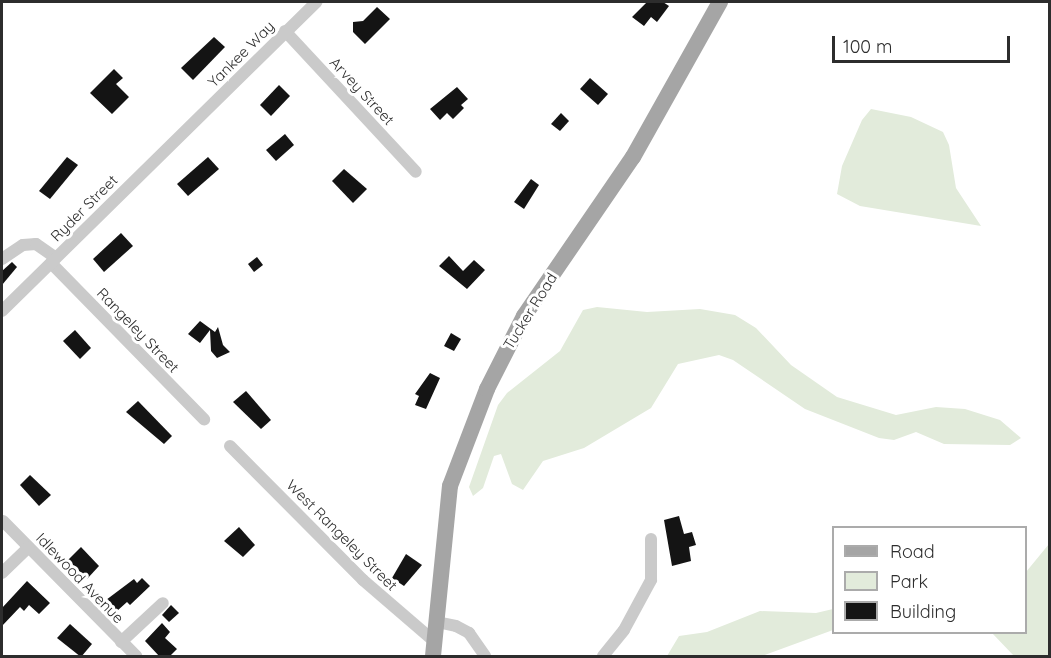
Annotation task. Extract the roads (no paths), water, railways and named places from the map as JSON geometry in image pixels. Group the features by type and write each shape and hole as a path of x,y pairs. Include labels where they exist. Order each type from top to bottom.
{"main road":[{"name":"Tucker Road","path":"434,649 450,486 459,452 486,388 537,297 633,157 720,2"}],"street":[{"name":"Yankee Way","path":"189,127 316,2"},
{"name":"Arvey Street","path":"285,31 416,172"},
{"name":"Ryder Street","path":"2,310 189,127"},
{"name":"Rangeley Street","path":"2,260 23,245 36,244 204,419"},
{"name":"West Rangeley Street","path":"230,446 434,649"},
{"name":"Idlewood Avenue","path":"3,521 136,657"},
{"path":"603,657 624,630 651,580 651,539"},
{"path":"2,573 29,547"},
{"path":"122,642 163,603"},
{"path":"437,622 456,626 469,633 485,657"}]}
